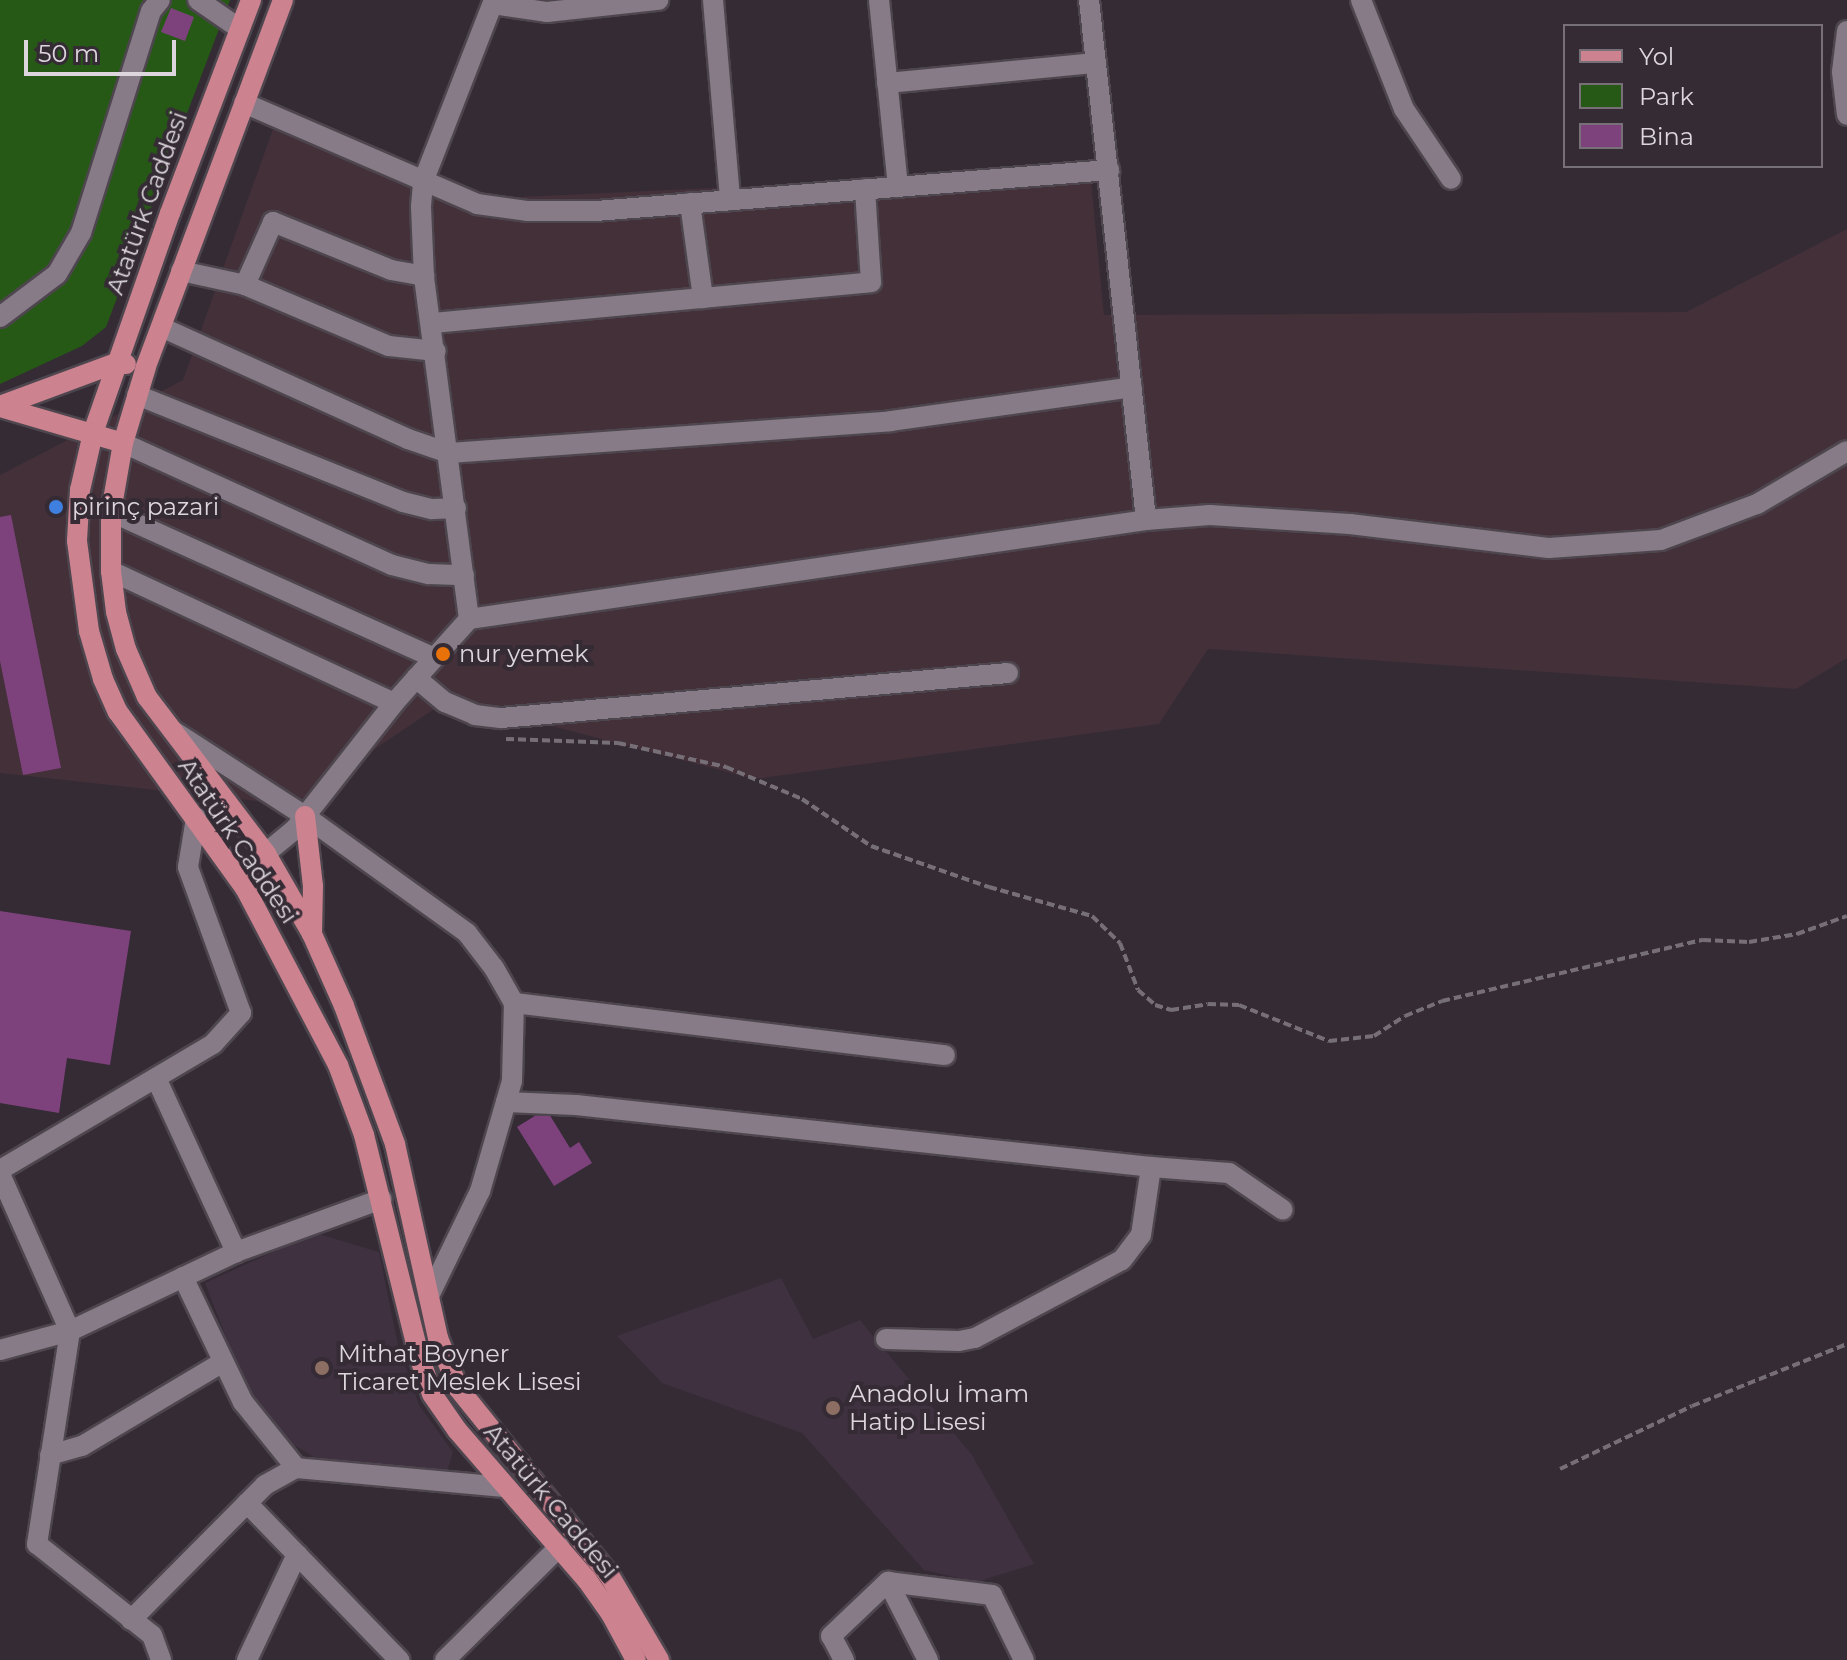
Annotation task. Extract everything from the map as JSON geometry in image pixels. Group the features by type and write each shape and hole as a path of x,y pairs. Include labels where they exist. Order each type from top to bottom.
{"main road":[{"name":"Atatürk Caddesi","path":"251,0 93,433 80,490 77,541 89,631 103,679 118,712 237,877 280,949 338,1065 364,1135 382,1199 425,1378 442,1411 559,1547 611,1614 636,1660"},
{"name":"Atatürk Caddesi","path":"283,0 146,367 123,443 111,512 111,571 126,649 147,697 266,854 312,934 381,1099 395,1144 438,1338 458,1388 609,1575 659,1660"},
{"path":"0,406 116,363 146,367"},
{"path":"0,406 123,443"},
{"path":"305,816 313,886 312,934"}],"street":[{"path":"0,317 57,274 81,233 151,11 160,0"},
{"path":"198,0 240,29"},
{"path":"469,619 424,276 421,231 423,182 493,2 547,12 658,0"},
{"path":"713,0 730,200"},
{"path":"879,0 898,187"},
{"path":"1089,0 1146,520"},
{"path":"1361,0 1404,109 1451,179"},
{"path":"1847,31 1842,72 1847,115"},
{"path":"887,83 1096,63"},
{"path":"244,103 477,204 527,211 596,211 1109,170"},
{"path":"432,323 871,282 865,189"},
{"path":"690,203 703,298"},
{"path":"245,285 273,222 391,270 424,276"},
{"path":"181,271 245,285 389,346 436,351"},
{"path":"161,327 408,439 449,453 891,421 1132,387"},
{"path":"137,395 403,502 432,509 456,508"},
{"path":"123,443 392,565 429,574 464,575"},
{"path":"237,877 305,816 394,703 469,619 1146,520 1210,515 1350,524 1549,548 1661,540 1757,504 1847,451"},
{"path":"111,512 434,658"},
{"path":"111,571 394,703"},
{"path":"416,678 445,702 475,715 501,718 1008,673"},
{"path":"168,728 305,816 467,933 494,968 514,1003 512,1081 506,1102 480,1191 429,1296"},
{"path":"161,1660 152,1635 37,1544 70,1331 0,1172 213,1044 241,1013 188,867 196,818"},
{"path":"514,1003 945,1055"},
{"path":"156,1078 236,1252"},
{"path":"506,1102 576,1105 1229,1173 1283,1210"},
{"path":"886,1339 959,1341 975,1338 1122,1260 1141,1235 1151,1167"},
{"path":"0,1350 70,1331 236,1252 382,1199"},
{"path":"183,1277 221,1363 243,1402 296,1468"},
{"path":"50,1455 82,1446 221,1363"},
{"path":"131,1620 265,1485 296,1468 505,1487"},
{"path":"247,1503 399,1660"},
{"path":"445,1660 559,1547"},
{"path":"247,1660 297,1554"},
{"path":"844,1660 831,1636 888,1582"},
{"path":"888,1582 928,1660"},
{"path":"888,1582 992,1595 1024,1660"}],"path":[{"path":"500,739 618,743 686,756 739,772 802,799 871,846 989,887 1092,916 1120,943 1138,990 1155,1005 1171,1010 1208,1004 1239,1005 1329,1041 1374,1036 1405,1016 1442,1001 1703,940 1749,942 1797,934 1847,916"},
{"path":"1560,1469 1692,1406 1847,1344"}],"shaded area":[{"path":"278,115 477,199 1090,170 1104,315 1686,312 1847,229 1847,658 1796,689 1208,649 1159,724 754,779 449,699 292,805 0,773 0,475 183,380"},
{"name":"Mithat Boyner Ticaret Meslek Lisesi","path":"315,1233 379,1252 398,1345 419,1405 453,1452 445,1479 314,1457 279,1436 247,1391 205,1283"},
{"name":"Anadolu İmam Hatip Lisesi","path":"781,1278 813,1339 860,1320 972,1455 1034,1564 977,1582 924,1570 802,1433 662,1383 617,1336"}],"green space":[{"path":"0,0 230,0 106,327 82,346 0,384"}],"building":[{"path":"171,8 194,17 185,41 161,32"},
{"path":"11,515 61,768 23,775 0,661 0,517"},
{"path":"0,911 131,931 110,1065 67,1058 59,1113 0,1103"},
{"path":"546,1109 570,1148 579,1142 592,1163 554,1186 517,1127"}],"place":[{"name":"pirinç pazari","path":"56,507"},
{"name":"nur yemek","path":"443,654"},
{"name":"Mithat Boyner Ticaret Meslek Lisesi","path":"322,1368"},
{"name":"Anadolu İmam Hatip Lisesi","path":"833,1408"}]}
